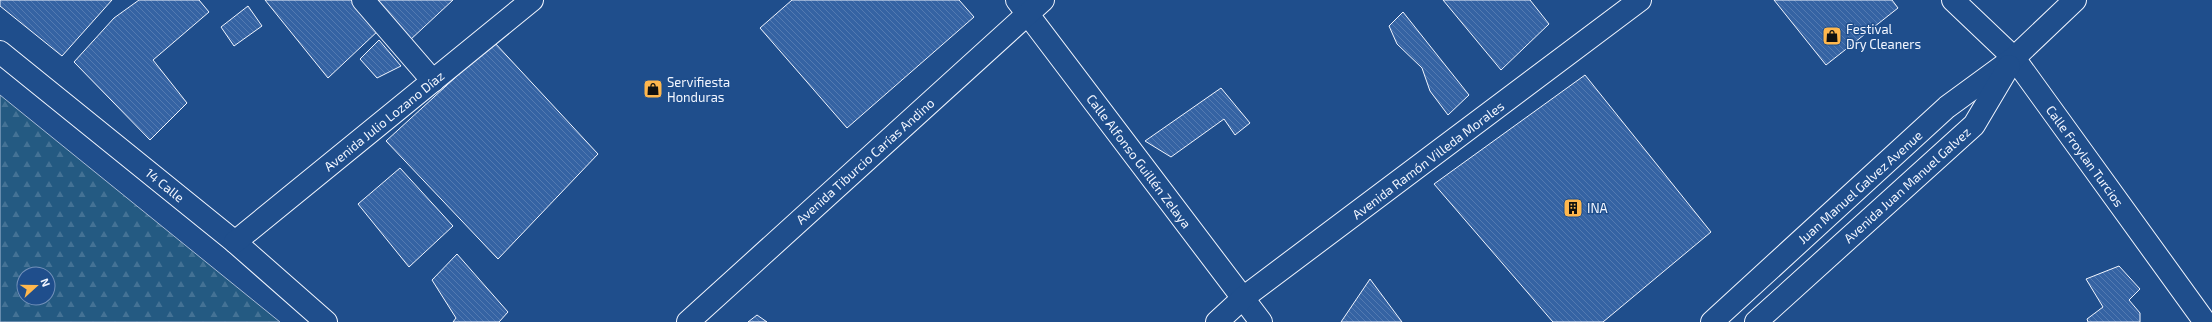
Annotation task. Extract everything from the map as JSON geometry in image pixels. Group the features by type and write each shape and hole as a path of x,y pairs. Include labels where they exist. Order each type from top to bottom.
{"street":[{"path":"363,0 433,81"},
{"name":"Avenida Julio Lozano Díaz","path":"235,242 532,0"},
{"name":"Avenida Ramón Villeda Morales","path":"1217,322 1243,298 1640,0"},
{"name":"Calle Froylan Turcios","path":"1954,0 2014,58 2205,322"},
{"name":"Avenida Juan Manuel Galvez","path":"1756,322 1974,125 2014,58 2074,0"},
{"name":"Calle Alfonso Guillén Zelaya","path":"1029,4 1261,322"},
{"name":"Avenida Tiburcio Carías Andino","path":"688,322 1029,4"},
{"name":"14 Calle","path":"0,52 235,242 326,322"},
{"name":"Juan Manuel Galvez Avenue","path":"1712,322 1947,107 2014,58"}],"green space":[{"path":"0,95 280,322 0,322"}],"building":[{"path":"0,0 112,0 62,56 0,6"},
{"path":"139,0 199,0 209,12 153,60 187,103 150,140 74,62 114,18"},
{"path":"265,0 354,0 380,29 328,78"},
{"path":"373,0 453,0 409,41"},
{"path":"792,0 959,0 974,17 847,128 760,28"},
{"path":"1443,0 1530,0 1549,24 1501,70"},
{"name":"Festival Dry Cleaners","path":"1774,0 1892,0 1898,8 1826,65"},
{"path":"248,6 262,26 234,46 221,27"},
{"path":"1403,12 1469,95 1448,115 1430,91 1422,68 1397,44 1389,26"},
{"path":"379,40 401,66 377,78 360,59"},
{"path":"494,42 598,154 498,259 386,141"},
{"name":"INA","path":"1585,75 1711,232 1603,322 1553,322 1434,184"},
{"path":"1221,88 1250,123 1235,135 1224,119 1171,157 1145,141"},
{"path":"400,168 453,226 409,267 358,204"},
{"path":"457,254 508,312 499,322 453,322 456,318 432,280"},
{"path":"2119,266 2140,289 2129,300 2140,313 2140,322 2088,322 2087,319 2103,307 2086,279"},
{"path":"1370,279 1402,322 1341,322"},
{"path":"757,315 767,322 748,322"}],"place":[{"name":"Festival Dry Cleaners","path":"1832,36"},
{"name":"Servifiesta Honduras","path":"653,89"},
{"name":"INA","path":"1573,208"}]}
